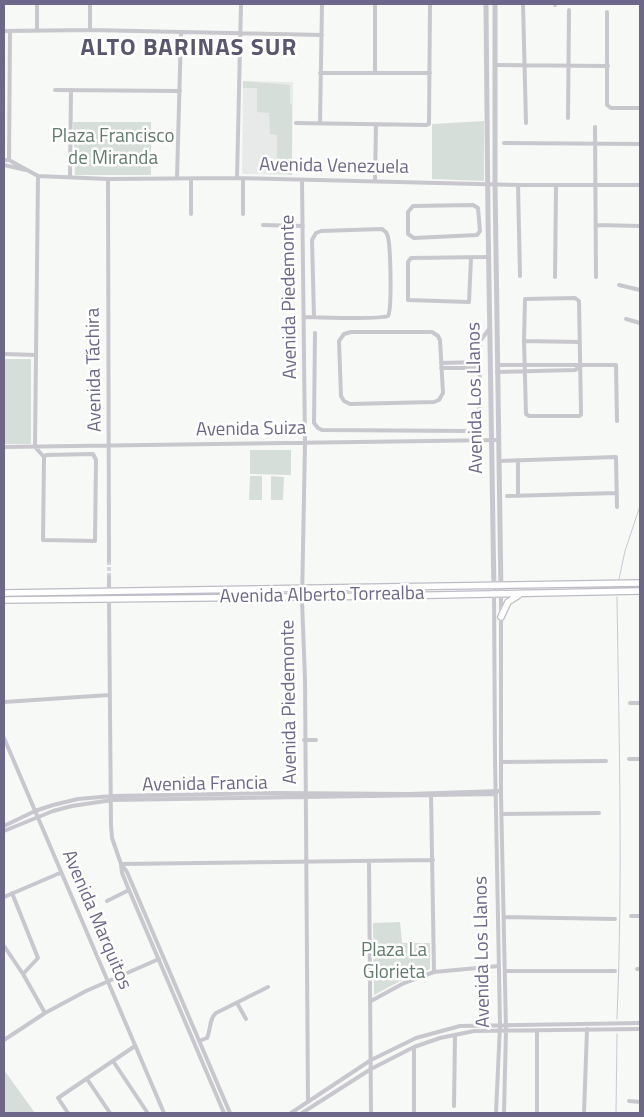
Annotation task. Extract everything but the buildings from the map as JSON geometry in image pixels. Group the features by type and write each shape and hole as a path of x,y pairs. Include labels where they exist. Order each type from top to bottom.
{"main road":[{"name":"Avenida Alberto Torrealba","path":"4,600 302,589 640,583"},
{"name":"Avenida Alberto Torrealba","path":"4,593 302,596 640,591"},
{"path":"501,617 510,600 525,593"}],"street":[{"path":"37,4 37,31"},
{"path":"90,4 90,30"},
{"path":"238,178 240,4"},
{"path":"320,123 322,4"},
{"path":"375,4 375,73"},
{"path":"296,123 429,124 430,4"},
{"name":"Avenida Los Llanos","path":"486,4 492,439 497,586 501,617 501,762 498,793 501,814 505,971 504,1113"},
{"name":"Avenida Los Llanos","path":"495,4 495,184 499,461 497,586"},
{"path":"523,4 526,123"},
{"path":"568,118 569,10"},
{"path":"607,12 608,106 611,108 640,108"},
{"path":"4,31 90,30 322,35"},
{"path":"9,160 10,31"},
{"path":"177,178 181,33"},
{"path":"495,65 608,66"},
{"path":"320,72 430,74"},
{"path":"55,90 180,91"},
{"path":"70,178 71,90"},
{"path":"375,181 376,124"},
{"path":"595,127 596,276"},
{"path":"504,143 640,144"},
{"path":"4,160 9,160 38,176 35,447 44,457 43,540 95,541 96,460 93,454 46,454 44,457"},
{"path":"4,165 29,170"},
{"name":"Avenida Venezuela","path":"38,176 108,179 238,178 556,186 640,185"},
{"name":"Avenida Táchira","path":"108,179 109,561"},
{"path":"191,179 191,214"},
{"path":"243,179 243,214"},
{"name":"Avenida Piedemonte","path":"302,180 305,443 302,596 305,679 308,1102"},
{"path":"518,185 520,276"},
{"path":"555,277 556,186"},
{"path":"473,205 478,208 479,218 480,231 475,235 414,238 408,232 408,212 413,206 473,205"},
{"path":"479,218 488,218"},
{"path":"263,225 303,226"},
{"path":"596,225 640,226"},
{"path":"304,317 382,318 389,314 389,242 386,232 382,229 340,230 321,231 314,235 312,240 314,317"},
{"path":"471,258 469,302 408,300 408,262 411,258 488,257"},
{"path":"619,285 640,290"},
{"path":"575,298 579,301 580,342 581,412 579,416 527,416 524,371 525,299 575,298"},
{"path":"626,319 640,323"},
{"path":"315,333 314,423 318,428 322,430 470,431 479,424 480,341 490,328"},
{"path":"352,332 432,332 440,340 441,363 443,393 435,402 350,404 344,401 341,396 339,341 344,334 352,332"},
{"path":"524,341 580,342"},
{"path":"4,354 36,355"},
{"path":"441,363 480,362"},
{"path":"497,365 616,365 617,421"},
{"path":"497,372 575,370 581,366"},
{"path":"441,368 479,368"},
{"path":"416,430 416,441"},
{"name":"Avenida Suiza","path":"4,447 498,440"},
{"path":"499,461 616,458 617,508"},
{"path":"518,461 518,496"},
{"path":"507,496 618,493"},
{"path":"109,577 112,838 121,864 230,1113"},
{"name":"Avenida Los Llanos","path":"496,1113 500,1030 498,594"},
{"path":"4,702 110,695"},
{"path":"630,703 640,703"},
{"name":"Avenida Marquitos","path":"4,738 164,1113"},
{"path":"304,740 316,740"},
{"path":"628,760 640,759"},
{"path":"501,762 606,761"},
{"name":"Avenida Francia","path":"4,826 36,811 78,799 498,793"},
{"path":"431,795 434,972"},
{"name":"Avenida Francia","path":"4,831 72,806 112,798"},
{"path":"501,814 599,813"},
{"path":"121,864 433,860"},
{"path":"369,861 371,1113"},
{"path":"4,897 60,872"},
{"path":"125,873 129,890 224,1113"},
{"path":"107,901 129,890"},
{"path":"12,893 38,958 23,974"},
{"path":"630,916 640,916"},
{"path":"504,918 615,918"},
{"path":"4,946 23,974 45,1013"},
{"path":"4,1040 45,1013 107,980 159,959"},
{"path":"371,1001 404,983 434,972 499,966"},
{"path":"505,971 614,971"},
{"path":"199,1042 207,1038 213,1015 268,987"},
{"path":"237,1003 246,1019"},
{"path":"291,1113 371,1060 416,1038 460,1026 640,1023"},
{"path":"584,1113 587,1029"},
{"path":"302,1113 371,1069 414,1047 474,1030 640,1029"},
{"path":"537,1031 537,1113"},
{"path":"454,1106 455,1035"},
{"path":"68,1113 58,1098 135,1046"},
{"path":"414,1047 414,1113"},
{"path":"114,1061 146,1113"},
{"path":"87,1079 110,1113"},
{"path":"629,1102 640,1102"}],"shaded area":[{"path":"243,81 293,82 292,175 242,174"}],"green space":[{"path":"243,81 290,85 290,104 292,104 292,175 277,173 277,135 270,134 269,113 257,112 257,88 243,88"},
{"path":"484,121 484,181 432,179 432,124"},
{"name":"Plaza Francisco de Miranda","path":"73,122 151,122 151,175 75,175"},
{"path":"4,359 31,359 31,444 4,444"},
{"path":"250,450 291,450 291,475 250,474"},
{"path":"250,476 262,476 262,500 249,500"},
{"path":"271,476 284,477 283,500 271,500"},
{"name":"Plaza La Glorieta","path":"400,922 402,943 430,943 430,969 402,980 374,995 373,923"},
{"path":"4,1070 35,1113 4,1113"}],"waterway":[{"path":"619,579 625,551 640,506"},
{"path":"617,597 620,861 617,1019"},
{"path":"616,1113 617,1034"}],"tunnel":[{"path":"109,561 109,577"}],"district":[{"name":"ALTO BARINAS SUR","path":"189,49"}]}
